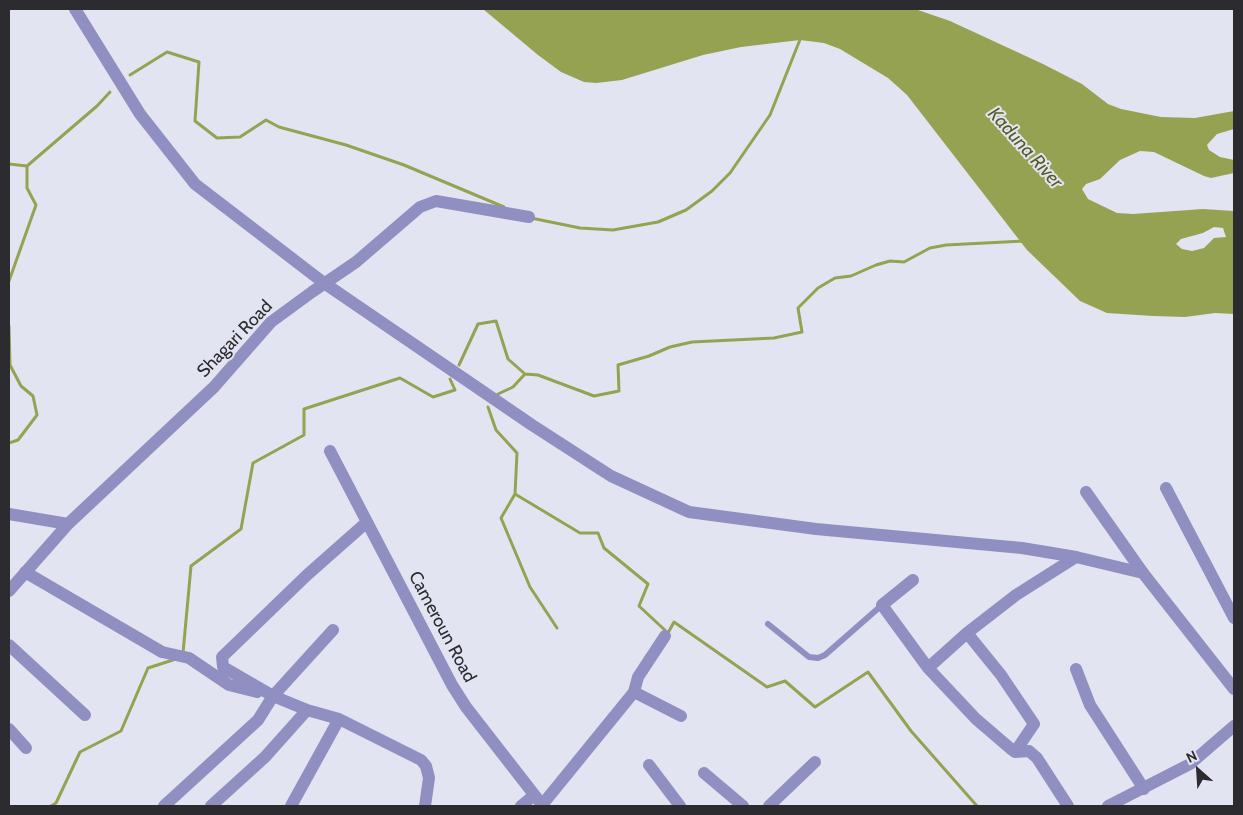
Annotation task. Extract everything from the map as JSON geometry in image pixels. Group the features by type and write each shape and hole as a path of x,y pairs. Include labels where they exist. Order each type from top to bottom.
{"street":[{"path":"75,9 140,114 196,184 324,283 532,425 612,476 689,512 816,529 1022,548 1076,557 1142,573"},
{"name":"Shagari Road","path":"9,590 68,524 214,387 271,322 356,262 420,207 436,201 529,217"},
{"name":"Cameroun Road","path":"330,452 452,684 539,802"},
{"path":"1166,488 1234,618"},
{"path":"1086,492 1142,573 1234,689"},
{"path":"9,514 68,524"},
{"path":"367,522 302,580 222,657 223,667 274,696 307,710 339,719 421,760 426,766 429,778 425,806"},
{"path":"928,668 967,633 1016,595 1076,557"},
{"path":"25,572 162,652 181,657 229,685 274,696"},
{"path":"913,580 882,605 928,668 976,719 1015,752 1029,751 1037,758 1068,806"},
{"path":"164,806 258,720 274,696 333,630"},
{"path":"967,633 1001,675 1034,724 1015,752"},
{"path":"521,806 539,802 634,692 638,677 665,636"},
{"path":"9,645 85,715"},
{"path":"1076,669 1090,705 1144,789"},
{"path":"634,692 681,716"},
{"path":"211,806 265,757 307,710"},
{"path":"291,806 339,719"},
{"path":"1108,806 1190,764 1234,726"},
{"path":"9,729 26,748"},
{"path":"769,806 815,762"},
{"path":"649,765 680,806"},
{"path":"704,773 743,806"}],"lane":[{"path":"768,624 809,657 818,658 825,655 882,605"}],"water":[{"name":"Kaduna River","path":"483,9 915,9 950,21 1043,64 1082,84 1108,104 1121,109 1161,117 1195,118 1234,111 1234,129 1217,134 1207,145 1209,150 1220,157 1234,160 1234,173 1211,178 1154,152 1140,151 1120,160 1100,179 1086,184 1082,189 1088,199 1117,213 1133,214 1203,209 1234,211 1234,314 1215,313 1185,317 1107,313 1080,301 1027,250 907,95 888,78 840,49 824,43 800,40 741,47 703,55 622,80 596,83 584,82 561,72","holes":["1214,227 1223,228 1226,237 1214,238 1204,248 1192,251 1182,249 1176,244 1181,239 1203,233"]}],"waterway":[{"path":"531,218 580,228 613,230 658,222 686,210 712,191 730,173 770,115 801,37"},
{"path":"130,75 167,52 199,62 195,121 217,138 240,137 266,120 279,127 346,145 404,165 504,207"},
{"path":"9,164 27,166 97,106 110,92"},
{"path":"9,281 36,205 27,188 27,166"},
{"path":"459,365 478,324 496,321 508,359 525,374 538,375 594,396 619,391 618,365 649,356 670,347 692,342 774,338 802,332 798,308 818,288 835,278 851,276 890,261 904,262 930,248 946,245 1024,241"},
{"path":"9,326 10,365 21,386 33,396 37,415 18,440 9,443"},
{"path":"498,394 513,387 525,374"},
{"path":"183,653 191,566 241,529 253,463 304,435 304,409 400,378 433,397 455,390 450,379"},
{"path":"488,407 496,430 517,453 515,494 501,518 530,587 557,628"},
{"path":"515,494 580,533 598,533 604,548 648,584 639,606 668,633 674,622 767,687 785,681 815,707 868,672 911,731 977,806"},
{"path":"51,806 56,803 80,752 121,731 148,668 173,660"}]}
